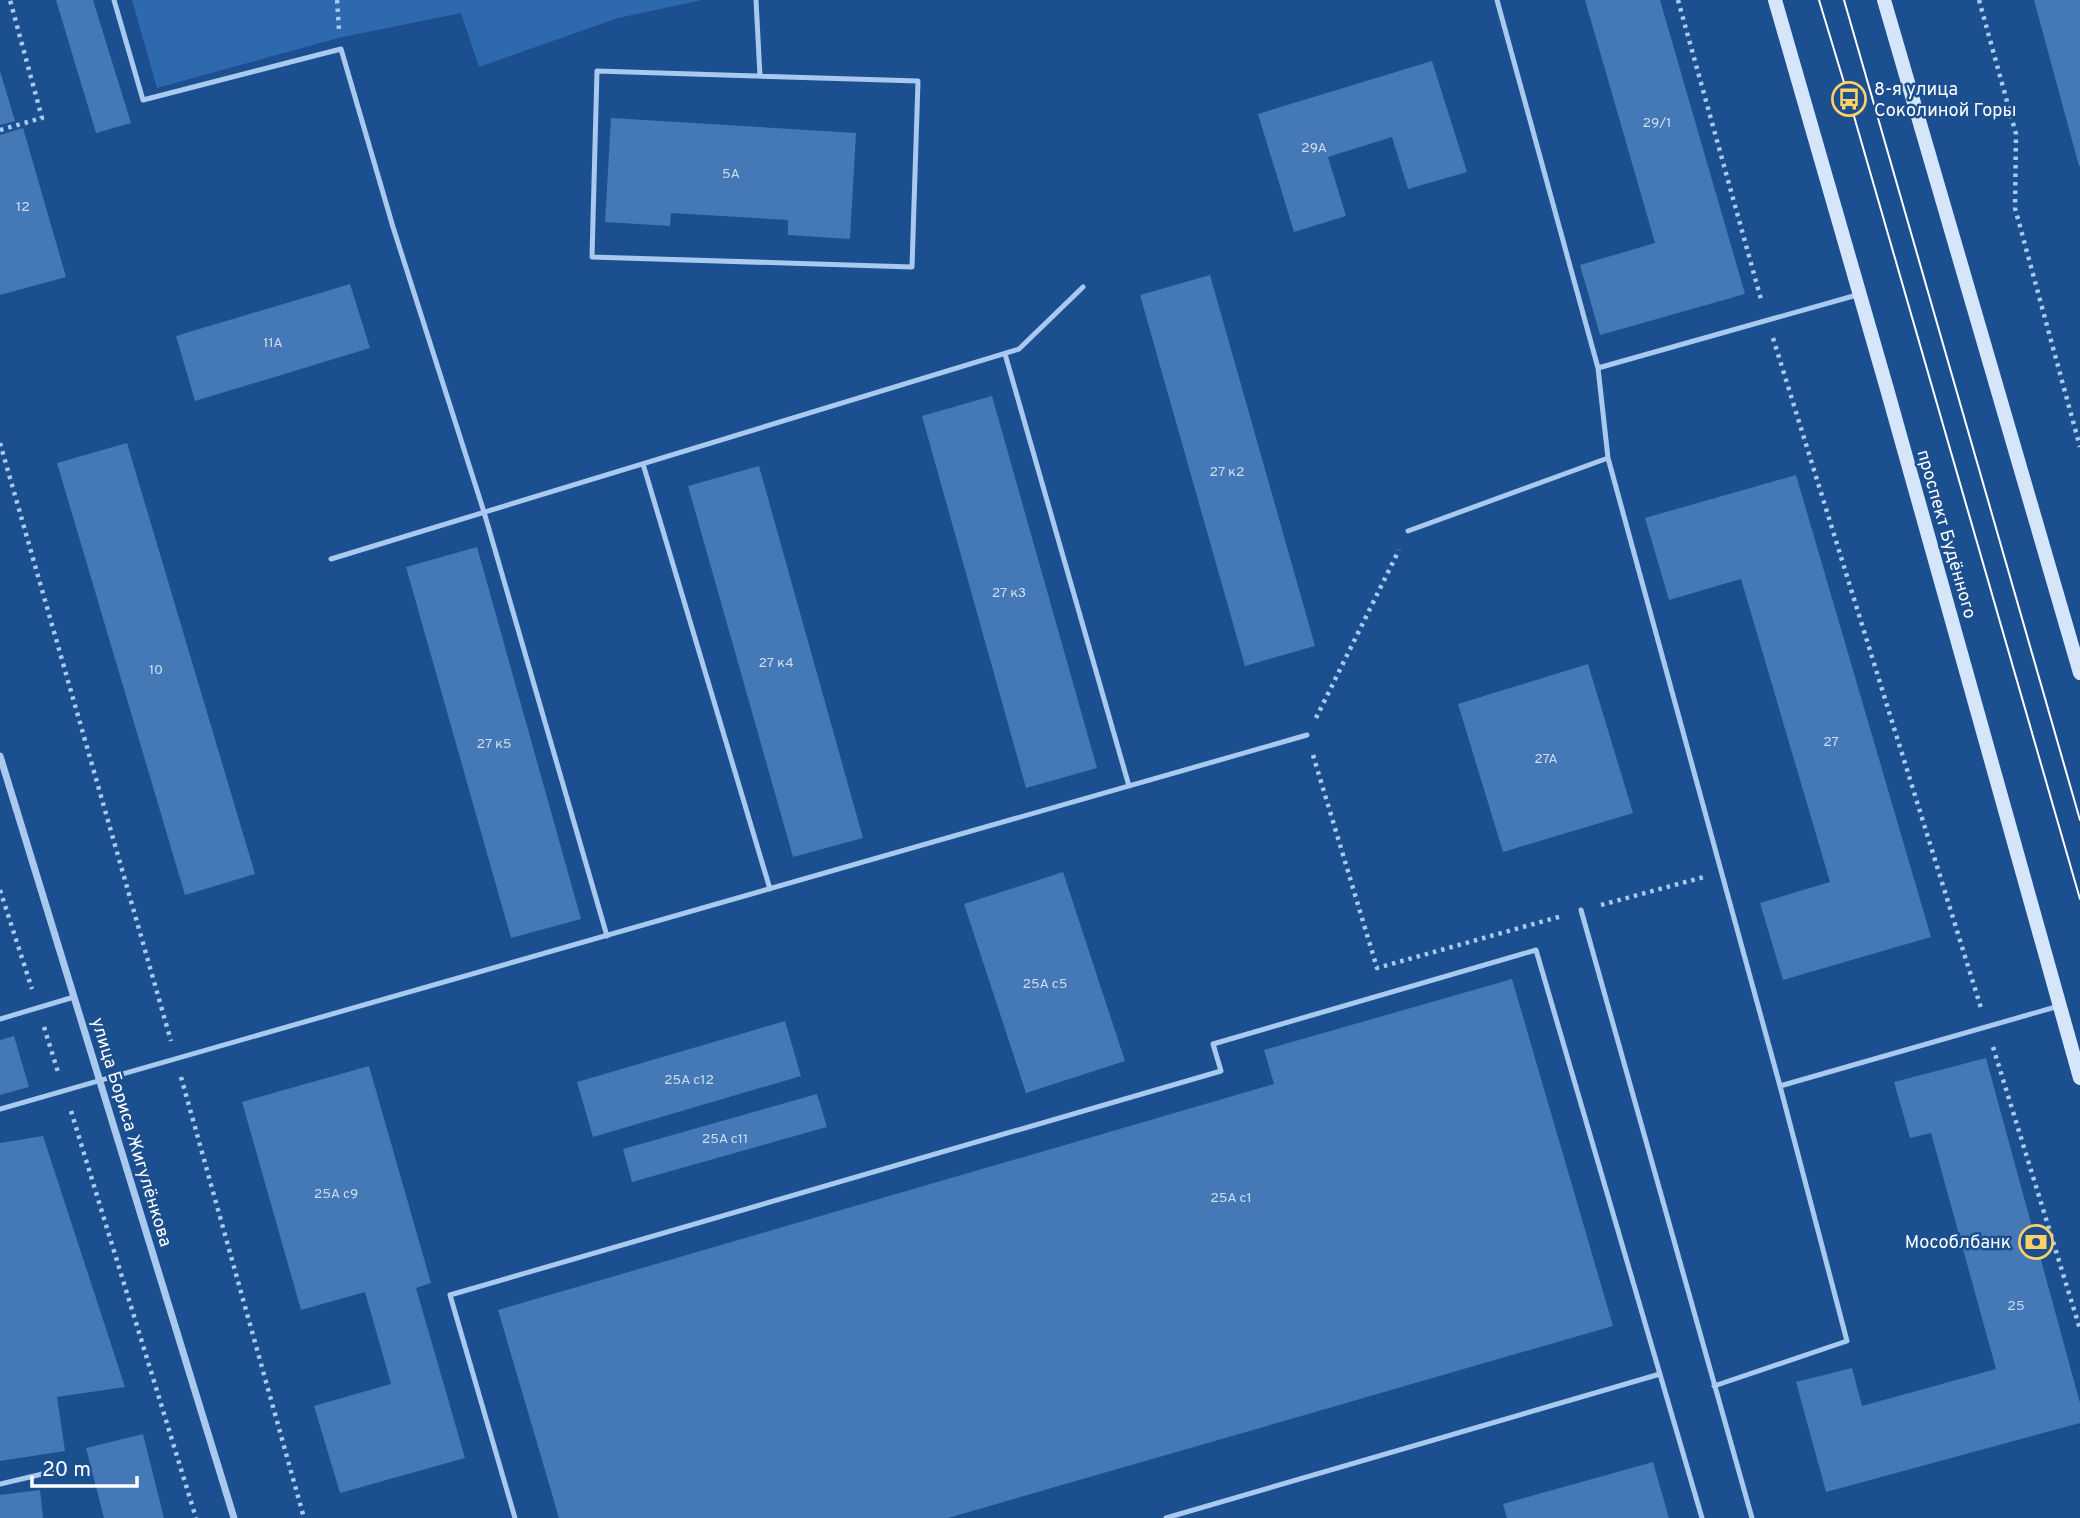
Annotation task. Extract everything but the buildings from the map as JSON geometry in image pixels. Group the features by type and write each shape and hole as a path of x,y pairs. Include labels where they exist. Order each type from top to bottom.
{"main road":[{"name":"проспект Будённого","path":"1775,0 2059,1006 2076,1053 2080,1078"},
{"path":"1884,0 2080,673"}],"street":[{"name":"улица Бориса Жигулёнкова","path":"0,756 234,1518"}],"lane":[{"path":"114,0 143,100 341,49 393,227 484,512 607,936"},
{"path":"756,0 760,76"},
{"path":"1497,0 1598,368 1608,458 1847,1341 1714,1386"},
{"path":"597,71 760,76 918,81 912,267 592,257 597,71"},
{"path":"331,559 1006,354 1019,349 1083,287"},
{"path":"1598,368 1860,294"},
{"path":"1006,354 1129,786"},
{"path":"1408,531 1608,458"},
{"path":"643,464 770,889"},
{"path":"0,1109 1307,736"},
{"path":"1581,910 1752,1518"},
{"path":"515,1518 450,1295 1221,1071 1213,1044 1536,950 1702,1518"},
{"path":"0,1019 74,997"},
{"path":"1780,1086 2059,1006"},
{"path":"1166,1518 1660,1374"},
{"path":"0,1484 55,1471"}],"path":[{"path":"0,130 42,118 10,0"},
{"path":"337,0 341,49"},
{"path":"1678,0 1767,320 2080,1329"},
{"path":"1979,0 2016,134 2015,208 2080,447"},
{"path":"0,443 304,1518"},
{"path":"1408,531 1307,736 1377,968 1722,872"},
{"path":"78,1132 196,1518"}],"shaded area":[{"path":"132,0 702,0 618,18 479,67 461,13 338,38 157,88"}],"tram line":[{"path":"1819,0 2080,899"},
{"path":"1844,0 2080,820"}],"place":[{"name":"8-я улица Соколиной Горы","path":"1849,99"},
{"name":"Мособлбанк","path":"2036,1242"}]}
